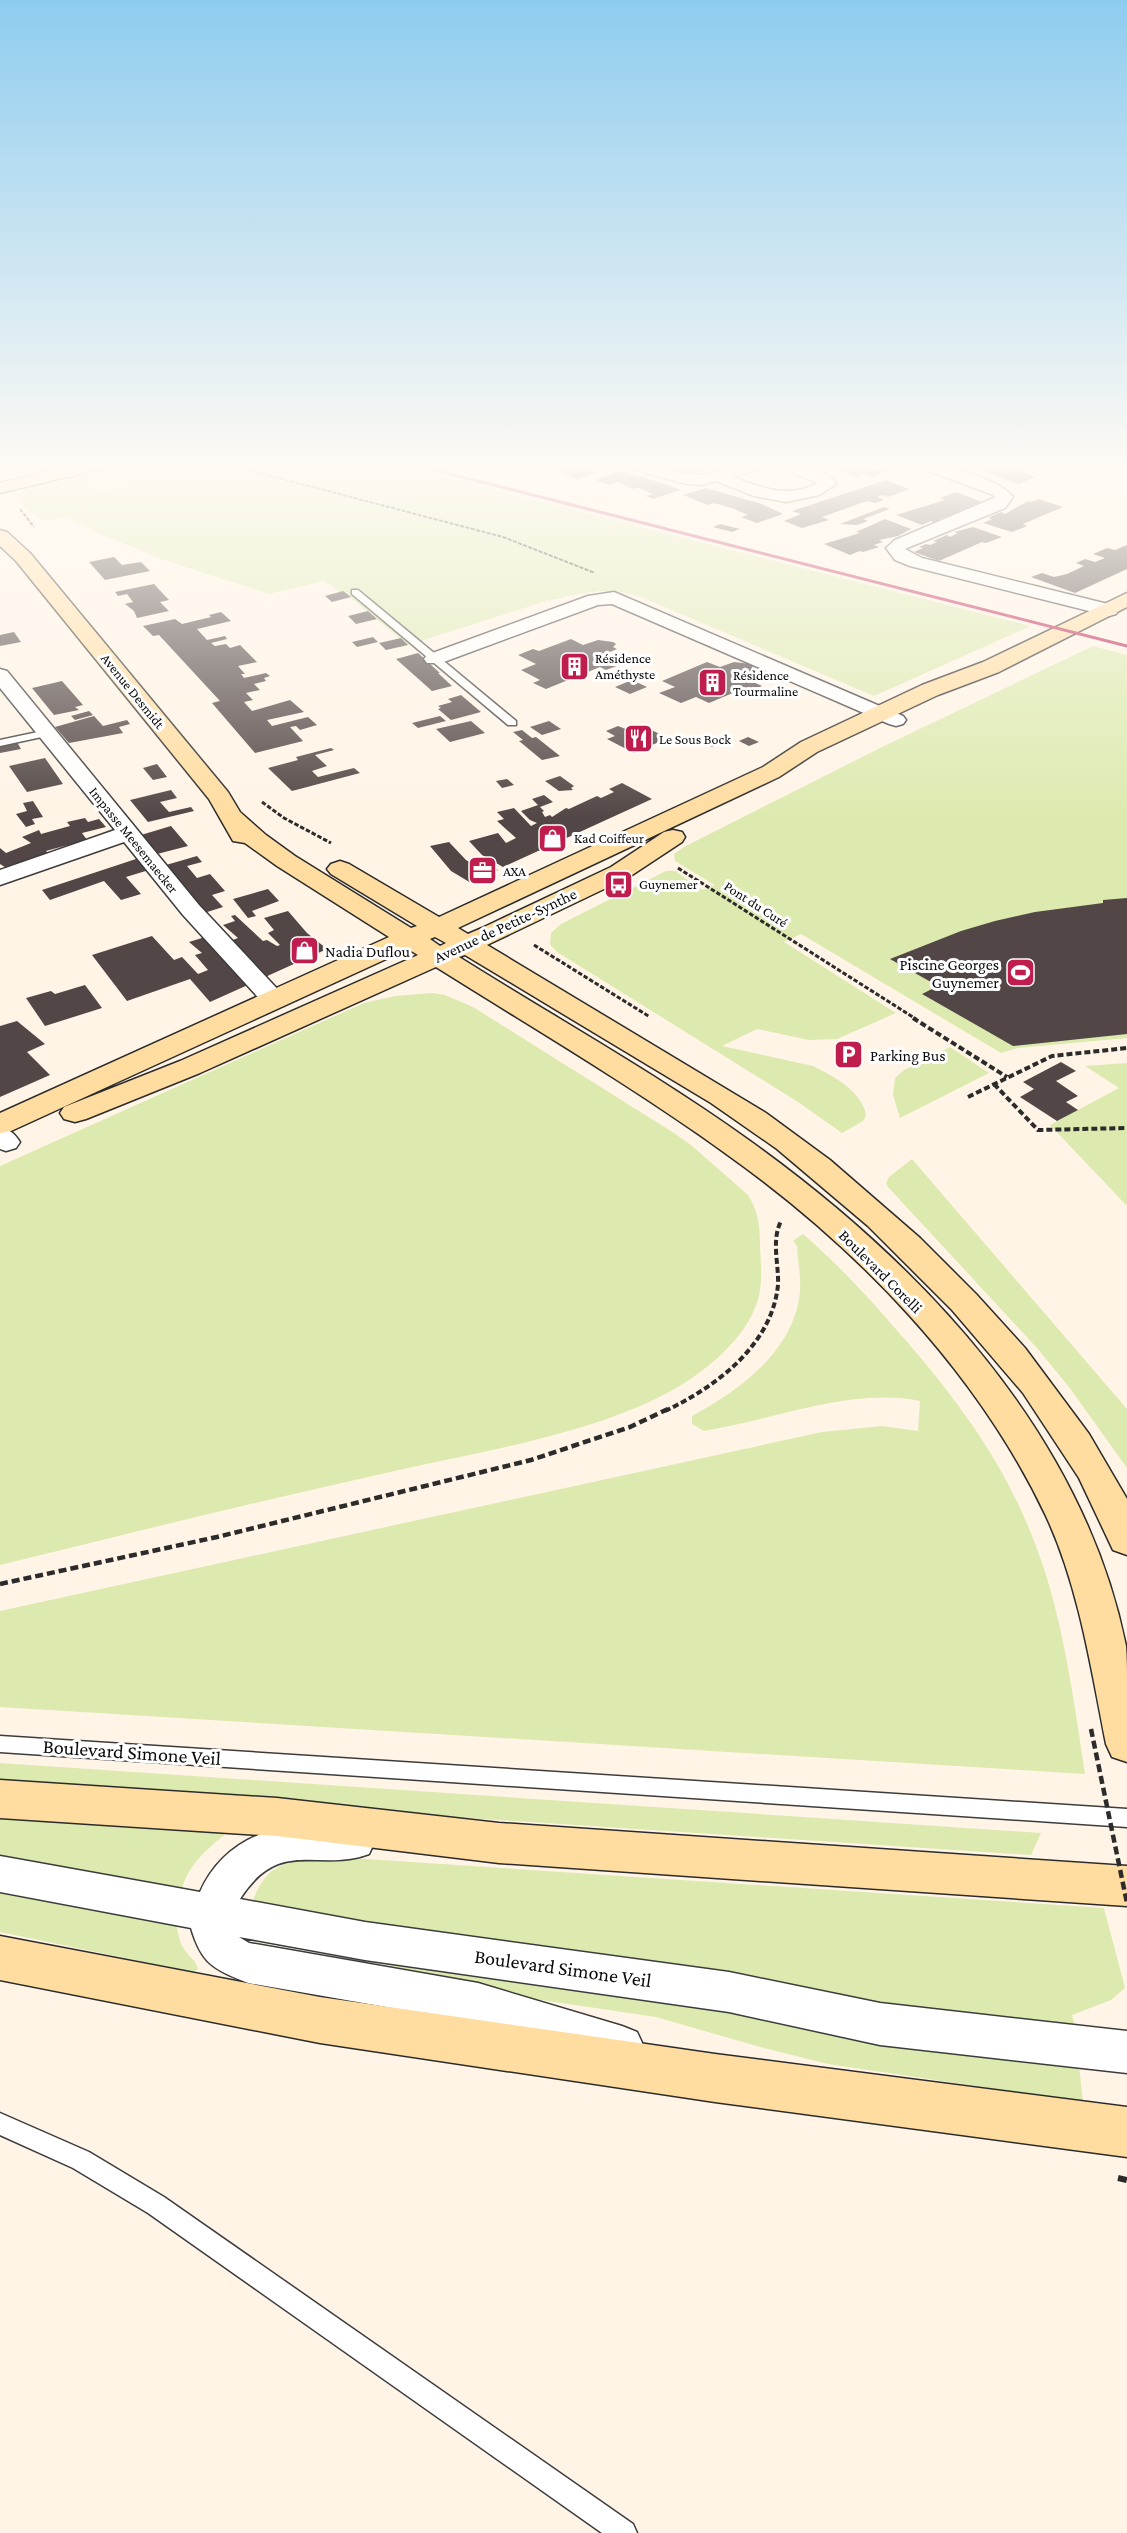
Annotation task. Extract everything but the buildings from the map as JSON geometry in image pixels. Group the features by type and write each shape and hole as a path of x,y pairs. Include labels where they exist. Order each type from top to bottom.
{"main road":[{"name":"Avenue Desmidt","path":"43,582 226,807 257,840 400,943 438,942"},
{"name":"Avenue de Petite-Synthe","path":"2,1137 190,1067 438,942 510,896 771,772 809,747 950,693 991,667 1118,604"},
{"name":"Avenue de Petite-Synthe","path":"438,942 468,944 615,874 661,843 795,779 889,716"},
{"name":"Avenue Desmidt","path":"226,807 301,846 438,942"},
{"name":"Boulevard Corelli","path":"438,942 738,1147 843,1232 924,1313 1001,1407 1029,1449 1053,1493 1088,1577 1104,1638 1107,1728"},
{"name":"Avenue de Petite-Synthe","path":"2,1137 274,1000 400,943"},
{"path":"468,944 732,1103 788,1142 869,1208 940,1276 1036,1384 1088,1460 1127,1540"},
{"path":"0,1799 277,1817 499,1843 1127,1886"},
{"path":"0,1958 320,2020 715,2078 1127,2132"}],"street":[{"path":"1013,582 1118,604"},
{"path":"434,659 595,600 614,598 889,716"},
{"name":"Impasse Meesemaecker","path":"0,675 191,910 274,1000"},
{"path":"0,878 129,833"},
{"path":"499,1843 326,1840 278,1845 257,1854 234,1872 220,1894 213,1912 214,1941 220,1949 235,1960 487,2006 715,2078"},
{"name":"Boulevard Simone Veil","path":"0,1874 393,1945 717,1990 880,2024 1127,2052"}],"lane":[{"path":"355,592 512,723"},
{"path":"0,743 47,733"},
{"name":"Boulevard Simone Veil","path":"0,1744 1127,1818"},
{"path":"0,2124 58,2146 112,2176 624,2533"}],"path":[{"name":"Pont du Curé","path":"706,885 1007,1077"},
{"path":"532,943 655,1020"},
{"path":"968,1096 1052,1056 1127,1048"},
{"path":"994,1083 1038,1130 1127,1128"},
{"path":"0,1584 88,1563 195,1542 532,1460 604,1437 671,1408 718,1380 748,1352 758,1339 773,1311 778,1279 777,1229 788,1214"},
{"path":"1107,1728 1127,1903"},
{"path":"1115,2177 1127,2180"}],"green space":[{"path":"233,582 319,582 269,594"},
{"path":"326,582 859,582 1031,626 874,696 641,597 621,592 599,591 543,602 408,645 343,592"},
{"path":"1093,646 1127,655 1127,1038 1018,1048 1001,1053 801,934 784,942 896,1013 837,1039 809,1040 757,1029 722,1046 813,1066 846,1085 859,1099 866,1115 863,1121 842,1133 798,1102 557,952 550,944 551,933 561,924 666,871 675,871 702,890 715,885 675,861 674,854 880,748"},
{"path":"432,993 445,995 473,1007 674,1133 748,1195 758,1220 761,1280 751,1317 734,1342 712,1363 689,1380 657,1398 580,1428 0,1565 0,1166 364,1003 395,996"},
{"path":"950,1047 989,1073 900,1118 893,1095 895,1078 904,1070"},
{"path":"1127,1063 1127,1206 1050,1125 1119,1088 1085,1066"},
{"path":"912,1159 1127,1409 1127,1468 1069,1387 1037,1348 888,1187 886,1183 889,1177"},
{"path":"803,1234 854,1283 925,1363 968,1420 1005,1478 1035,1542 1054,1602 1069,1675 1085,1774 0,1707 0,1611 822,1432 882,1426 918,1431 920,1401 894,1398 840,1401 704,1431 692,1424 692,1416 728,1394 762,1366 787,1333 796,1313 800,1292 797,1246 793,1241"},
{"path":"0,1763 1041,1833 1031,1855 0,1787"},
{"path":"0,1813 225,1832 191,1868 181,1894 0,1862"},
{"path":"321,1856 1104,1908 1125,1988 1111,2000 1072,2015 1075,2027 1043,2029 250,1907 262,1882 276,1868 294,1861"},
{"path":"0,1887 176,1923 182,1946 198,1969 193,1972 0,1932"},
{"path":"378,1955 1079,2066 1083,2102 828,2064 656,2017 521,1997 375,1962"}],"railway":[{"path":"876,582 1127,646"}],"place":[{"name":"Résidence Améthyste","path":"574,666"},
{"name":"Résidence Tourmaline","path":"712,683"},
{"name":"Le Sous Bock","path":"638,739"},
{"name":"Kad Coiffeur","path":"553,838"},
{"name":"AXA","path":"482,871"},
{"name":"Guynemer","path":"618,884"},
{"name":"Nadia Duflou","path":"304,951"},
{"name":"Piscine Georges Guynemer","path":"1020,973"},
{"name":"Parking Bus","path":"849,1055"}]}
